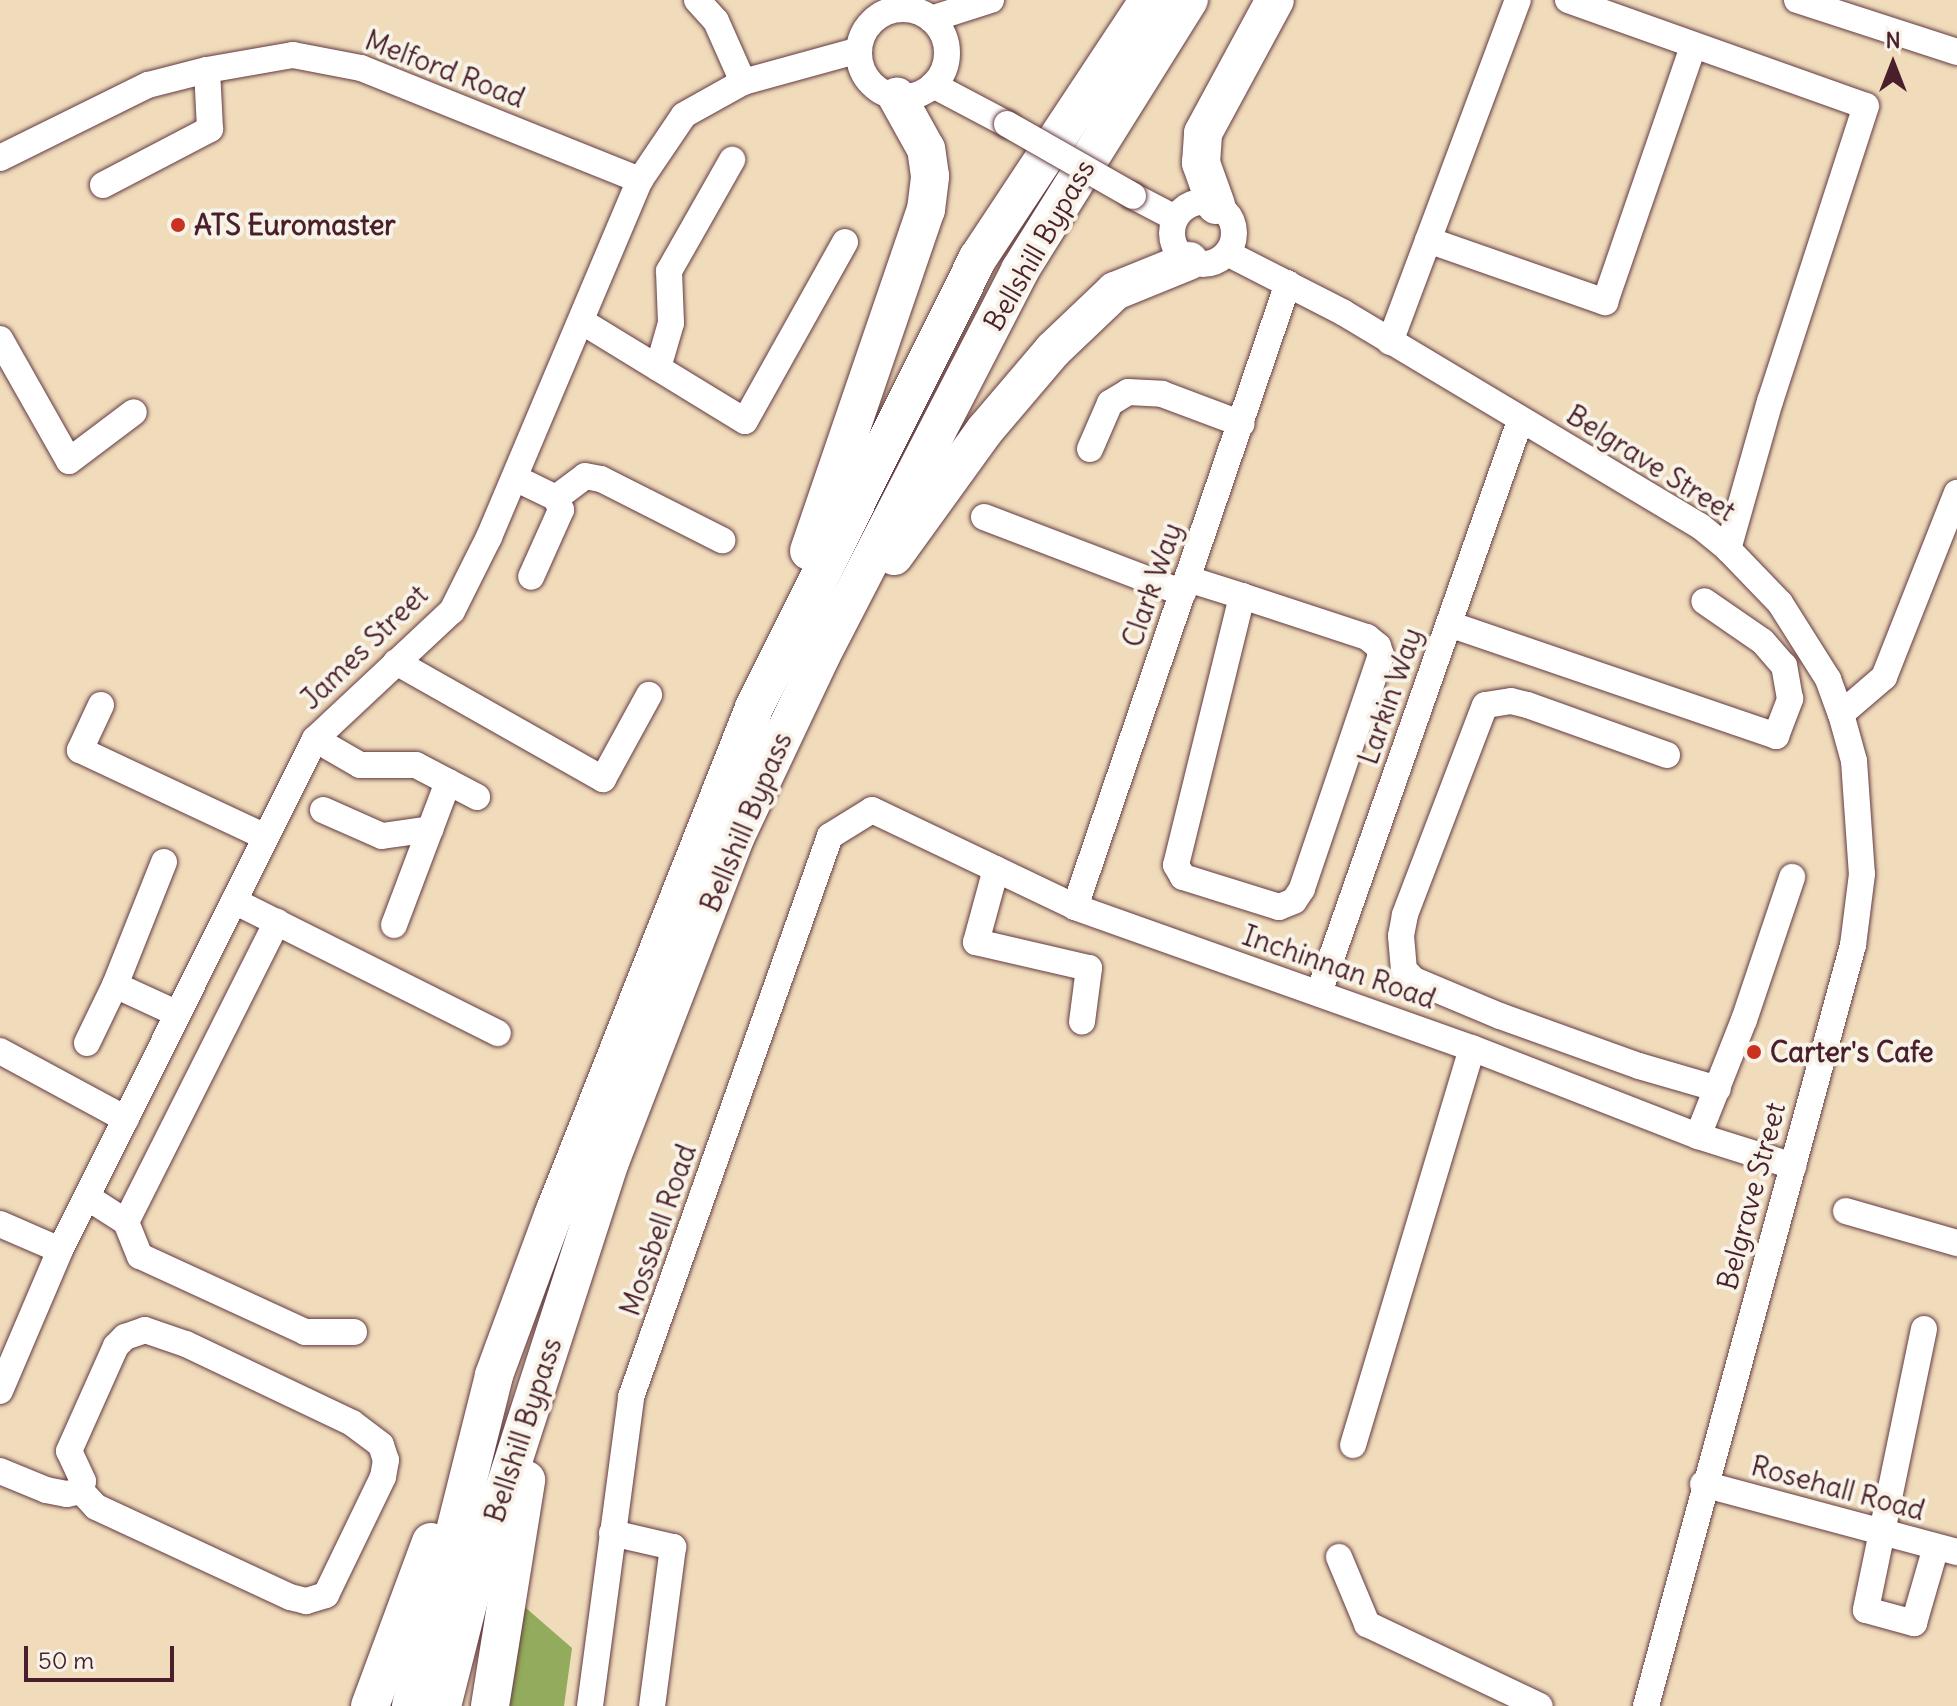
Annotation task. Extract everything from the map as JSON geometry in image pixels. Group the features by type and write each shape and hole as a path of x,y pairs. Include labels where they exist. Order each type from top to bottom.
{"highway":[{"name":"Bellshill Bypass","path":"442,1706 470,1595 610,1162 735,838 821,656 1020,270 1189,0"},
{"path":"1216,205 1201,163 1203,133 1275,0"},
{"name":"Bellshill Bypass","path":"411,1706 494,1375 554,1213 754,708 978,258 1142,8"},
{"path":"754,708 926,210 930,176 926,149 897,97"},
{"path":"821,656 985,430 1053,350 1115,291 1189,261"},
{"path":"490,1706 547,1355"},
{"path":"370,1706 494,1375"}],"street":[{"path":"697,0 716,21 743,82"},
{"path":"931,19 991,0"},
{"path":"1390,342 1518,0"},
{"path":"1568,0 1866,106 1770,401 1728,549"},
{"path":"1797,0 1957,52"},
{"path":"902,9 931,19 941,31 947,52 944,67 933,85 920,93 897,97 882,92 866,78 859,50 871,22 884,13 902,9"},
{"path":"1428,240 1605,302 1693,47"},
{"name":"James Street","path":"3,1379 60,1250 315,739 452,611 515,478 640,180 684,115 743,82 859,50"},
{"name":"Melford Road","path":"0,158 148,85 207,70 293,55 361,68 640,180"},
{"path":"103,185 210,129 207,70"},
{"path":"933,85 1175,218"},
{"path":"658,368 671,323 669,271 732,160"},
{"path":"1189,205 1216,205 1233,227 1227,253 1209,264 1189,261 1174,247 1171,237 1175,218 1189,205"},
{"path":"581,321 745,421 845,242"},
{"name":"Belgrave Street","path":"1227,253 1288,283 1700,526 1728,549 1780,603 1828,679 1841,714 1854,761 1862,874 1853,945 1703,1484 1646,1706"},
{"name":"Clark Way","path":"1075,907 1288,283"},
{"path":"0,339 69,461 134,412"},
{"path":"1090,449 1110,403 1128,392 1162,394 1242,424"},
{"name":"Larkin Way","path":"1319,993 1520,421"},
{"path":"556,498 585,476 601,479 722,540"},
{"path":"515,478 556,498"},
{"path":"1841,714 1884,677 1957,493"},
{"path":"531,577 559,517 556,498"},
{"path":"984,517 1186,586 1242,596 1367,637 1378,646 1381,655 1302,889 1294,901 1279,907 1183,877 1176,865 1242,596"},
{"path":"1449,624 1776,736 1790,699 1784,666 1762,641 1704,601"},
{"path":"396,662 603,779 649,695"},
{"path":"1667,755 1527,705 1511,701 1485,705 1405,915 1401,936 1404,970 1414,980 1500,1016 1639,1066 1718,1089"},
{"path":"101,705 80,750 266,837"},
{"path":"315,739 360,765 416,765 477,797"},
{"path":"394,925 448,782"},
{"path":"323,810 382,836 431,829"},
{"name":"Inchinnan Road","path":"872,810 1075,907 1472,1048 1698,1136 1793,1166"},
{"name":"Mossbell Road","path":"590,1706 631,1397 830,836 872,810"},
{"path":"87,1043 115,985 164,862"},
{"path":"996,869 976,942 1089,968 1082,1022"},
{"path":"1698,1136 1718,1089 1792,877"},
{"path":"234,901 498,1033"},
{"path":"126,1222 277,922"},
{"path":"115,985 178,1014"},
{"path":"1353,1445 1472,1048"},
{"path":"0,1051 126,1119"},
{"path":"87,1197 126,1222 140,1256 305,1332 354,1332"},
{"path":"1846,1211 1957,1243"},
{"path":"0,1224 60,1250"},
{"path":"1924,1329 1866,1610 1914,1623 1946,1550"},
{"path":"145,1330 186,1344 352,1423 381,1445 386,1460 372,1506 332,1586 326,1595 306,1601 290,1597 117,1518 96,1507 81,1491 83,1481 69,1451 116,1346 135,1331 145,1330"},
{"path":"0,1471 46,1490 67,1494 81,1491"},
{"name":"Rosehall Road","path":"1703,1484 1946,1550"},
{"path":"612,1533 673,1547 652,1706"},
{"path":"1339,1557 1367,1624 1540,1706"}],"green space":[{"path":"519,1602 572,1648 564,1706 501,1706"}],"place":[{"name":"ATS Euromaster","path":"178,225"},
{"name":"Carter's Cafe","path":"1754,1052"}]}
